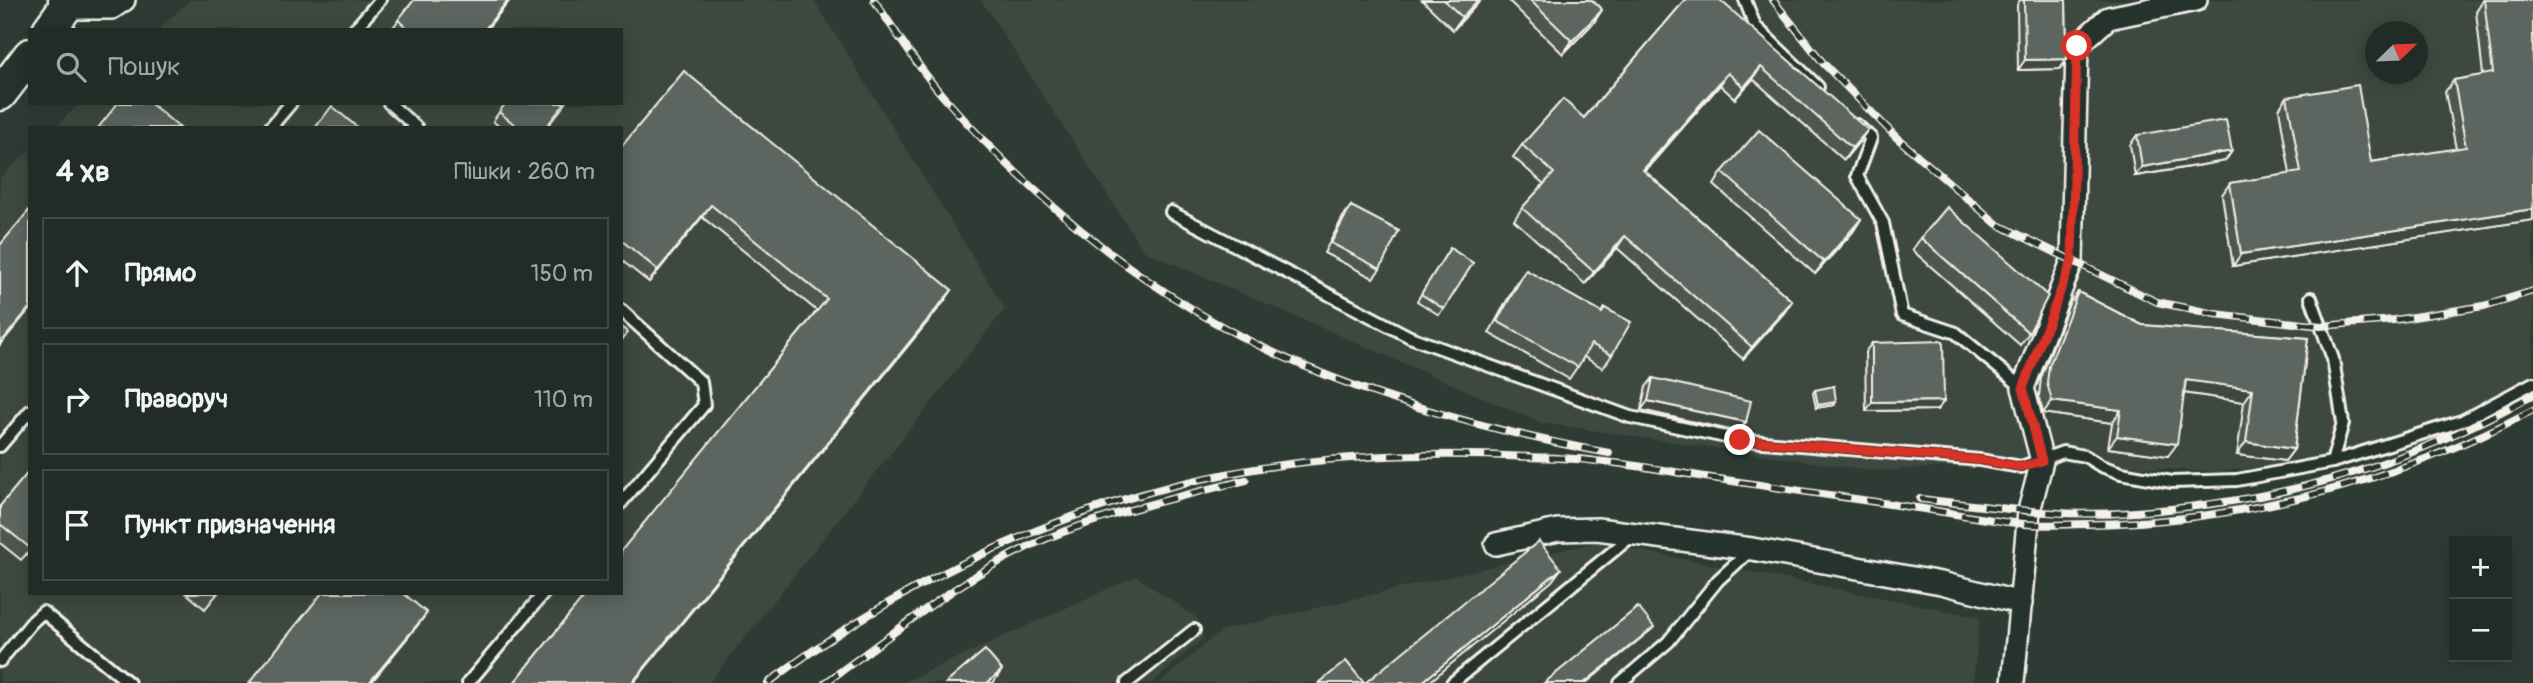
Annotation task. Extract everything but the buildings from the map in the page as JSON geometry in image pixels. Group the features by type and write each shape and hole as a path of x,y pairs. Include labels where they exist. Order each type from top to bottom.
{"street":[{"path":"60,13 112,8 124,0"},
{"path":"2013,683 2029,511 2042,461 2023,388 2072,261 2077,46 2108,18 2196,0"},
{"path":"0,94 28,58"},
{"path":"1496,544 1558,530 1597,529 1636,533 1752,549 1941,583 2021,603"}],"lane":[{"path":"356,28 380,0"},
{"path":"1745,0 1755,26 1823,91"},
{"path":"272,126 289,105"},
{"path":"391,105 415,126"},
{"path":"1852,119 1871,138 1857,176 1883,223 1902,315 1956,333 2023,388"},
{"path":"1171,212 1410,337 1630,417 1740,440 1980,460 2021,467 2063,452 2085,456 2101,466 2121,473 2172,482 2237,480 2332,462 2462,421 2533,383"},
{"path":"2311,298 2333,359 2343,423 2332,462"},
{"path":"623,312 701,382 704,405 623,501"},
{"path":"0,446 28,413"},
{"path":"1452,683 1636,533"},
{"path":"1620,683 1668,642 1718,580 1752,549"},
{"path":"468,683 542,595"},
{"path":"0,661 43,612 129,683"},
{"path":"1127,683 1195,630"}],"shaded area":[{"path":"190,0 814,0 1005,309 709,683 0,683 0,178 28,152 28,595 623,595 623,126 56,126 78,105 623,105 623,28 160,28"},
{"path":"981,0 2533,0 2533,380 2458,419 2345,450 2321,460 2216,472 2056,462 1875,471 1542,423 1144,251"},
{"path":"1597,542 1980,617 1973,683 1160,683 1222,630"},
{"path":"1136,576 1197,618 1203,638 1152,683 902,683"}],"railway":[{"path":"874,0 915,61 942,95 1021,177 1108,251 1154,285 1202,315 1304,366 1416,407 1493,428 1609,453"},
{"path":"1773,0 1824,64 1896,137 1997,224 2157,302 2215,314 2321,326 2394,320 2484,306 2533,291"},
{"path":"1920,499 2021,510 2097,514 2151,511 2238,500 2324,481 2399,457 2490,418 2533,395"},
{"path":"768,683 861,619 960,565 1012,541 1118,501 1172,486 1261,468 1395,456 1485,455 1571,459 1636,466 2012,523 2090,524 2205,515 2318,493 2428,458 2533,410"},
{"path":"825,683 958,587 1031,545 1122,512 1246,480"}],"route":[{"path":"1740,440 1980,460 2021,467 2042,461 2023,388 2072,261 2077,46"}]}
